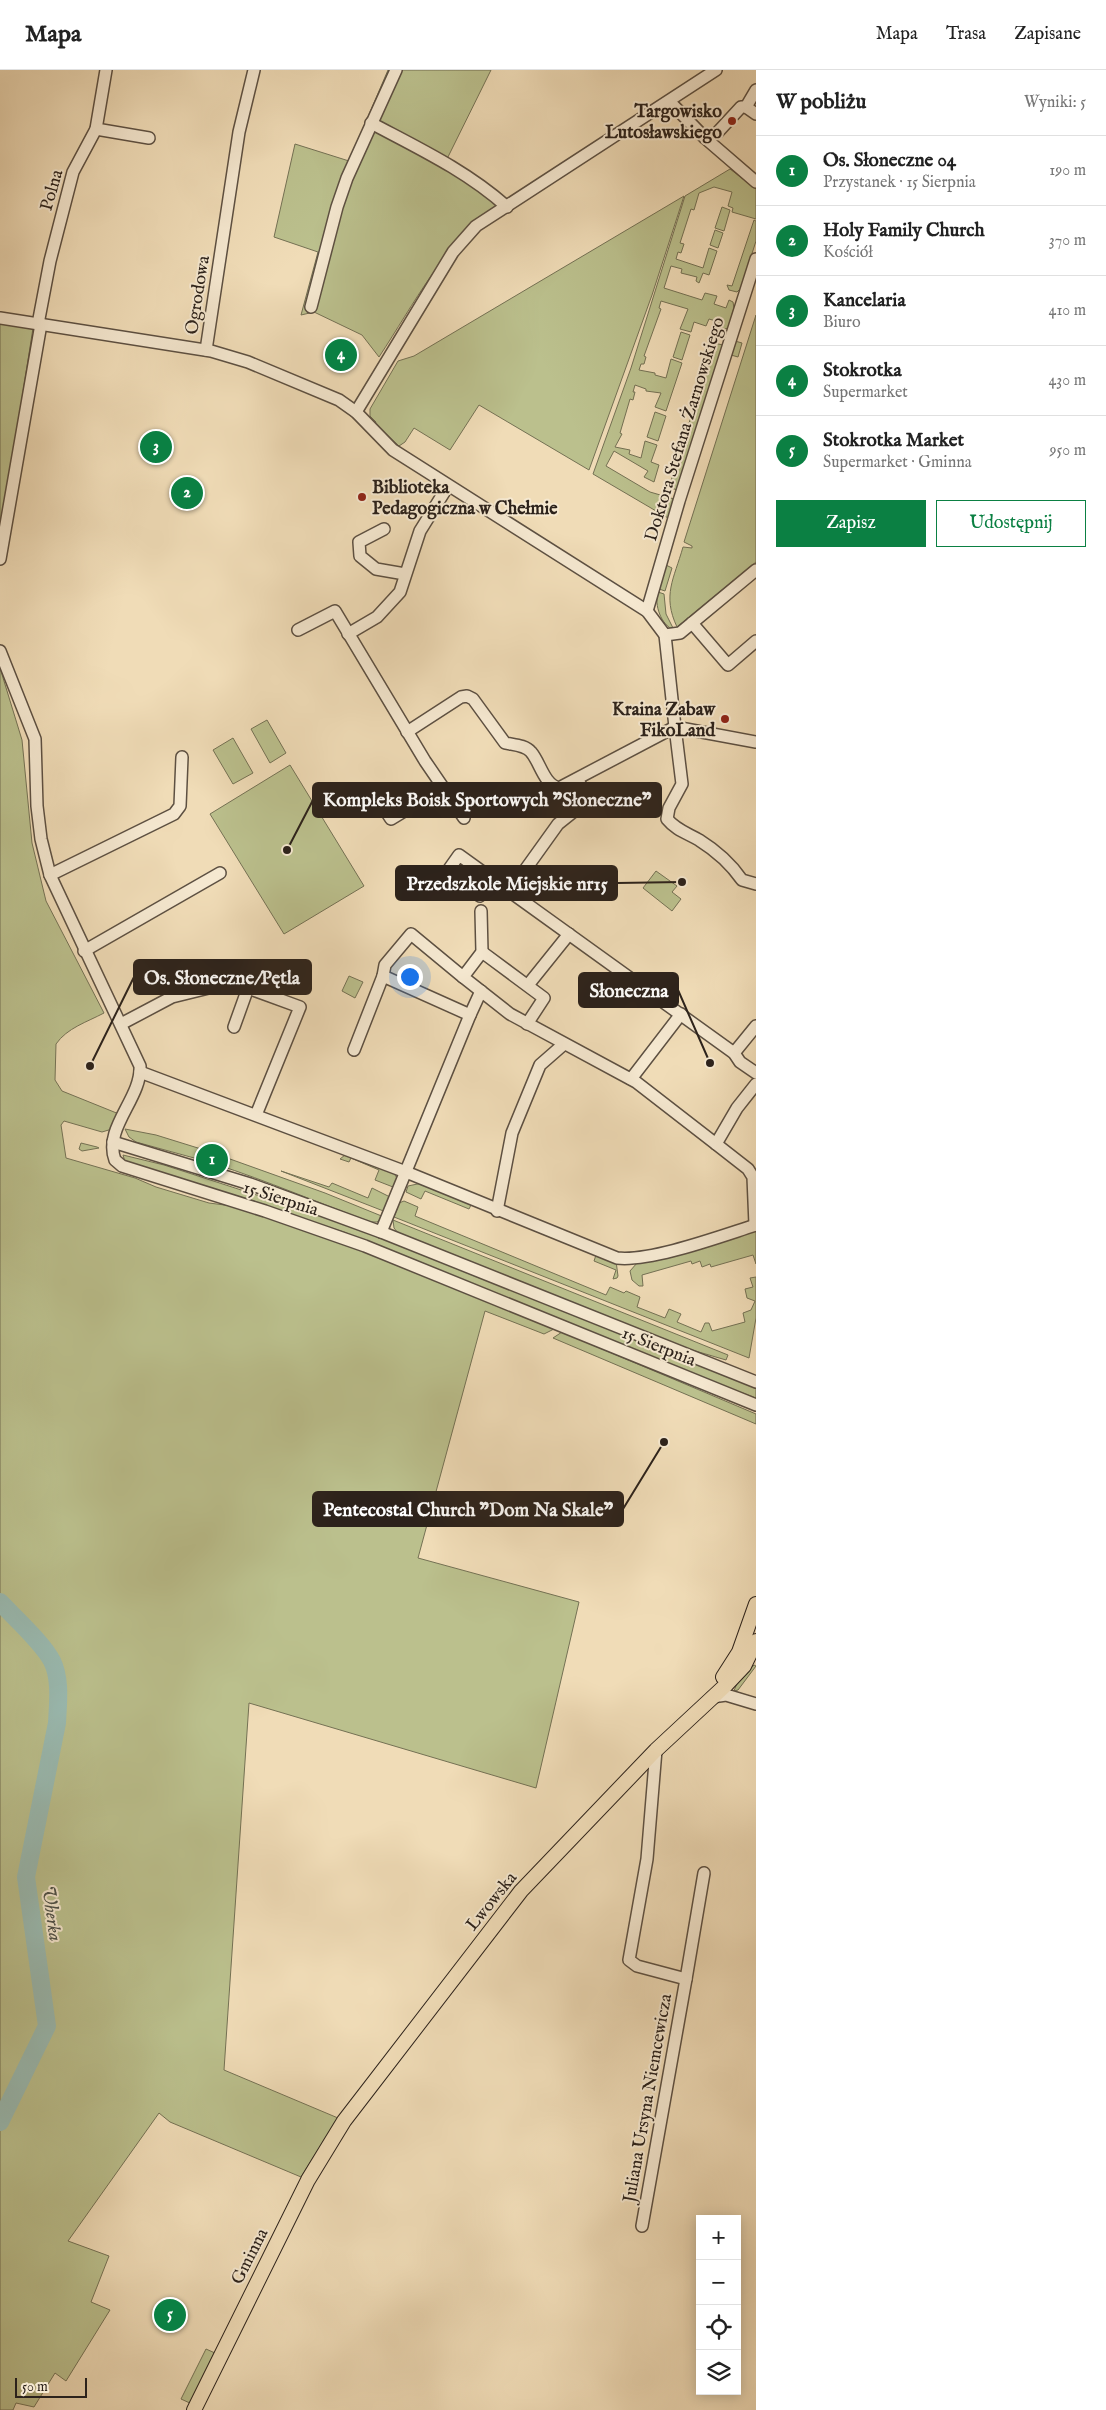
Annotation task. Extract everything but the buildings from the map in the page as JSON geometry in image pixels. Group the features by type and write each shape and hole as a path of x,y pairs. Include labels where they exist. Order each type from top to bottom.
{"main road":[{"name":"Lwowska","path":"686,1722 732,1666 743,1644 756,1604"},
{"name":"Lwowska","path":"344,2121 521,1891 656,1750 721,1693 744,1666 756,1641"},
{"name":"Gminna","path":"194,2410 308,2180 344,2121"}],"street":[{"name":"Polna","path":"0,559 50,261 73,172 96,129 106,70"},
{"name":"Ogrodowa","path":"0,318 206,350 239,132 254,70"},
{"path":"311,307 337,207 371,123 396,70"},
{"path":"356,412 452,252 476,226 670,102 716,70"},
{"path":"746,107 756,90"},
{"path":"670,102 705,138 756,182"},
{"path":"717,133 741,107 746,107 756,114"},
{"path":"371,123 458,170 491,192 507,207"},
{"path":"96,129 149,138"},
{"name":"Doktora Stefana Żarnowskiego","path":"647,611 679,501 756,259"},
{"path":"206,350 258,366 339,400 356,412 393,450 647,611 665,635 682,784 669,808 667,819 674,828 700,841 733,866 742,880 756,884"},
{"path":"348,634 377,617 400,592 420,531 448,486"},
{"path":"384,529 359,542 360,556 376,569 405,574"},
{"path":"665,635 680,633 756,570"},
{"path":"298,630 336,611 407,732 442,788 464,818"},
{"path":"692,623 728,665 756,641"},
{"path":"0,651 35,739 37,806 41,839 50,875 84,951 138,1060 140,1072 137,1084 113,1142"},
{"path":"407,732 461,697 467,696 473,699 505,742 523,746 531,751 552,785 563,788 675,727 756,742"},
{"path":"50,875 174,814 180,806 182,757"},
{"path":"510,891 558,824 588,800 578,780"},
{"path":"374,793 391,819 442,788"},
{"path":"480,896 447,872 459,855 734,1053 740,1062 756,1073"},
{"path":"84,951 220,873"},
{"path":"463,977 482,952 481,911"},
{"path":"140,1072 256,1115 339,1152 406,1172 497,1211 617,1258 625,1259 654,1255 756,1225 753,1177 748,1169 667,1104 631,1079 510,1014 411,934 385,965 383,976 354,1050"},
{"path":"528,985 569,934"},
{"path":"482,952 544,998 527,1024"},
{"path":"121,1024 172,998 247,984 298,966"},
{"path":"383,976 470,1015"},
{"path":"234,1027 247,984"},
{"path":"247,984 300,1007 256,1115"},
{"path":"381,1232 481,991"},
{"path":"631,1079 680,1014"},
{"path":"734,1053 756,1026"},
{"path":"497,1211 516,1125 540,1065 564,1044"},
{"path":"716,1144 734,1114 756,1084"},
{"path":"201,1106 205,1095"},
{"name":"15 Sierpnia","path":"756,1382 381,1232 250,1184 113,1142 115,1160 122,1166 256,1208 365,1246 756,1405"},
{"name":"Lwowska","path":"721,1693 732,1666"},
{"path":"721,1693 756,1704"},
{"name":"Juliana Ursyna Niemcewicza","path":"642,2226 686,1979 637,1966 629,1960 647,1859 656,1750"},
{"path":"686,1979 704,1874"}],"green space":[{"path":"388,70 491,70 444,165 498,204 479,219 446,255 379,357 362,335 314,312 301,315 318,252 274,237 295,144 349,161"},
{"path":"730,169 756,189 756,219 732,212 733,208 728,206 732,192 714,187 699,193 694,210 691,209 680,243 684,244 681,253 678,252 676,259 703,268 709,248 717,251 709,275 703,273 699,283 696,281 697,277 681,273 682,269 671,266 664,288 702,300 705,293 717,296 714,304 726,308 729,300 733,302 734,308 728,328 721,330 723,323 709,319 706,326 694,322 691,332 680,329 688,309 661,301 659,308 661,309 644,356 646,357 644,364 641,364 639,370 655,373 655,375 666,378 671,359 682,363 666,411 655,407 661,393 646,391 646,389 635,385 633,400 630,399 620,433 622,434 615,447 630,450 629,454 641,458 645,441 657,445 651,462 659,465 654,482 644,477 648,471 614,451 606,466 650,492 674,499 668,518 593,474 631,368 685,196"},
{"path":"684,196 652,295 589,470 479,405 450,450 414,428 405,442 399,446 375,424 376,422 370,416 370,409 398,361 414,356"},
{"path":"722,207 730,210 724,231 715,228"},
{"path":"754,220 756,221 756,241 741,288 737,292 729,290 727,285 732,286"},
{"path":"715,230 723,233 718,248 710,245"},
{"path":"756,315 756,562 677,627 670,606 673,578 683,547 692,548 692,546 684,542"},
{"path":"0,323 33,328 0,539"},
{"path":"681,332 690,335 682,360 673,357"},
{"path":"735,341 742,343 738,357 731,355"},
{"path":"714,343 723,345 677,490 666,486 664,483 670,484"},
{"path":"655,412 666,416 658,441 647,437"},
{"path":"666,565 672,568 665,591 659,589"},
{"path":"658,592 664,594 666,614 674,630 665,624 662,619 657,603"},
{"path":"0,668 22,740 32,843 46,901 104,1013 72,1030 56,1044 55,1080 62,1091 119,1114 112,1129 102,1132 64,1121 61,1125 66,1158 135,1178 156,1187 209,1203 232,1206 363,1250 554,1329 544,1334 485,1311 418,1558 579,1602 536,1788 249,1703 224,2070 338,2118 301,2177 170,2122 159,2113 68,2241 109,2256 91,2302 110,2310 66,2381 55,2373 34,2407 16,2403 13,2410 0,2410 0,1603 46,1653 0,1602"},
{"path":"267,720 286,753 270,763 251,729"},
{"path":"233,738 253,773 233,784 213,750"},
{"path":"290,765 364,886 284,934 210,814"},
{"path":"656,871 677,886 672,892 681,899 672,911 643,888"},
{"path":"349,976 363,982 355,998 342,991"},
{"path":"125,1129 156,1135 214,1153 205,1161 136,1142 129,1137"},
{"path":"81,1143 99,1148 82,1151 79,1149"},
{"path":"216,1154 325,1193 384,1217 377,1222 371,1222 215,1164 216,1161 210,1159"},
{"path":"123,1155 164,1165 340,1222 756,1387 756,1398 681,1370 344,1232 125,1162"},
{"path":"345,1155 393,1172 397,1178 393,1187 375,1180 379,1170 351,1158 349,1162 340,1159"},
{"path":"281,1171 329,1187 332,1183 368,1198 372,1188 390,1197 386,1212"},
{"path":"422,1183 472,1203 469,1209 425,1191 421,1199 406,1192 408,1186"},
{"path":"404,1201 418,1207 415,1216 606,1295 610,1287 624,1293 626,1291 640,1297 637,1307 665,1318 669,1309 681,1314 677,1322 701,1332 705,1323 709,1323 712,1331 745,1322 743,1313 751,1310 755,1301 747,1298 745,1289 753,1287 750,1278 756,1277 756,1318 749,1358 394,1217 399,1203"},
{"path":"393,1220 728,1355 726,1360 675,1345 398,1233 394,1228"},
{"path":"756,1229 756,1264 753,1255 711,1267 710,1264 702,1267 700,1261 692,1264 691,1261 642,1275 643,1286 639,1286 632,1280 630,1271 637,1263"},
{"path":"596,1255 616,1261 617,1278 613,1279 616,1270 594,1261"},
{"path":"562,1332 756,1414 756,1424 553,1338"},
{"path":"754,1665 756,1666 738,1690 734,1691 737,1683"},
{"path":"206,2349 215,2353 192,2404 181,2399"}],"waterway":[{"name":"Uherka","path":"0,1602 48,1654 57,1675 58,1691 57,1723 26,1877 47,2026 0,2122"}],"place":[{"name":"Targowisko Lutosławskiego","path":"732,121"},
{"name":"Stokrotka","path":"341,355"},
{"name":"Kancelaria","path":"156,447"},
{"name":"Holy Family Church","path":"187,493"},
{"name":"Biblioteka Pedagogiczna w Chełmie","path":"362,497"},
{"name":"Kraina Zabaw FikoLand","path":"725,719"},
{"name":"Kompleks Boisk Sportowych \"Słoneczne\"","path":"287,850"},
{"name":"Przedszkole Miejskie nr15","path":"682,882"},
{"name":"Słoneczna","path":"710,1063"},
{"name":"Os. Słoneczne/Pętla","path":"90,1066"},
{"name":"Os. Słoneczne 04","path":"212,1160"},
{"name":"Pentecostal Church \"Dom Na Skale\"","path":"664,1442"},
{"name":"Stokrotka Market","path":"170,2315"}]}
